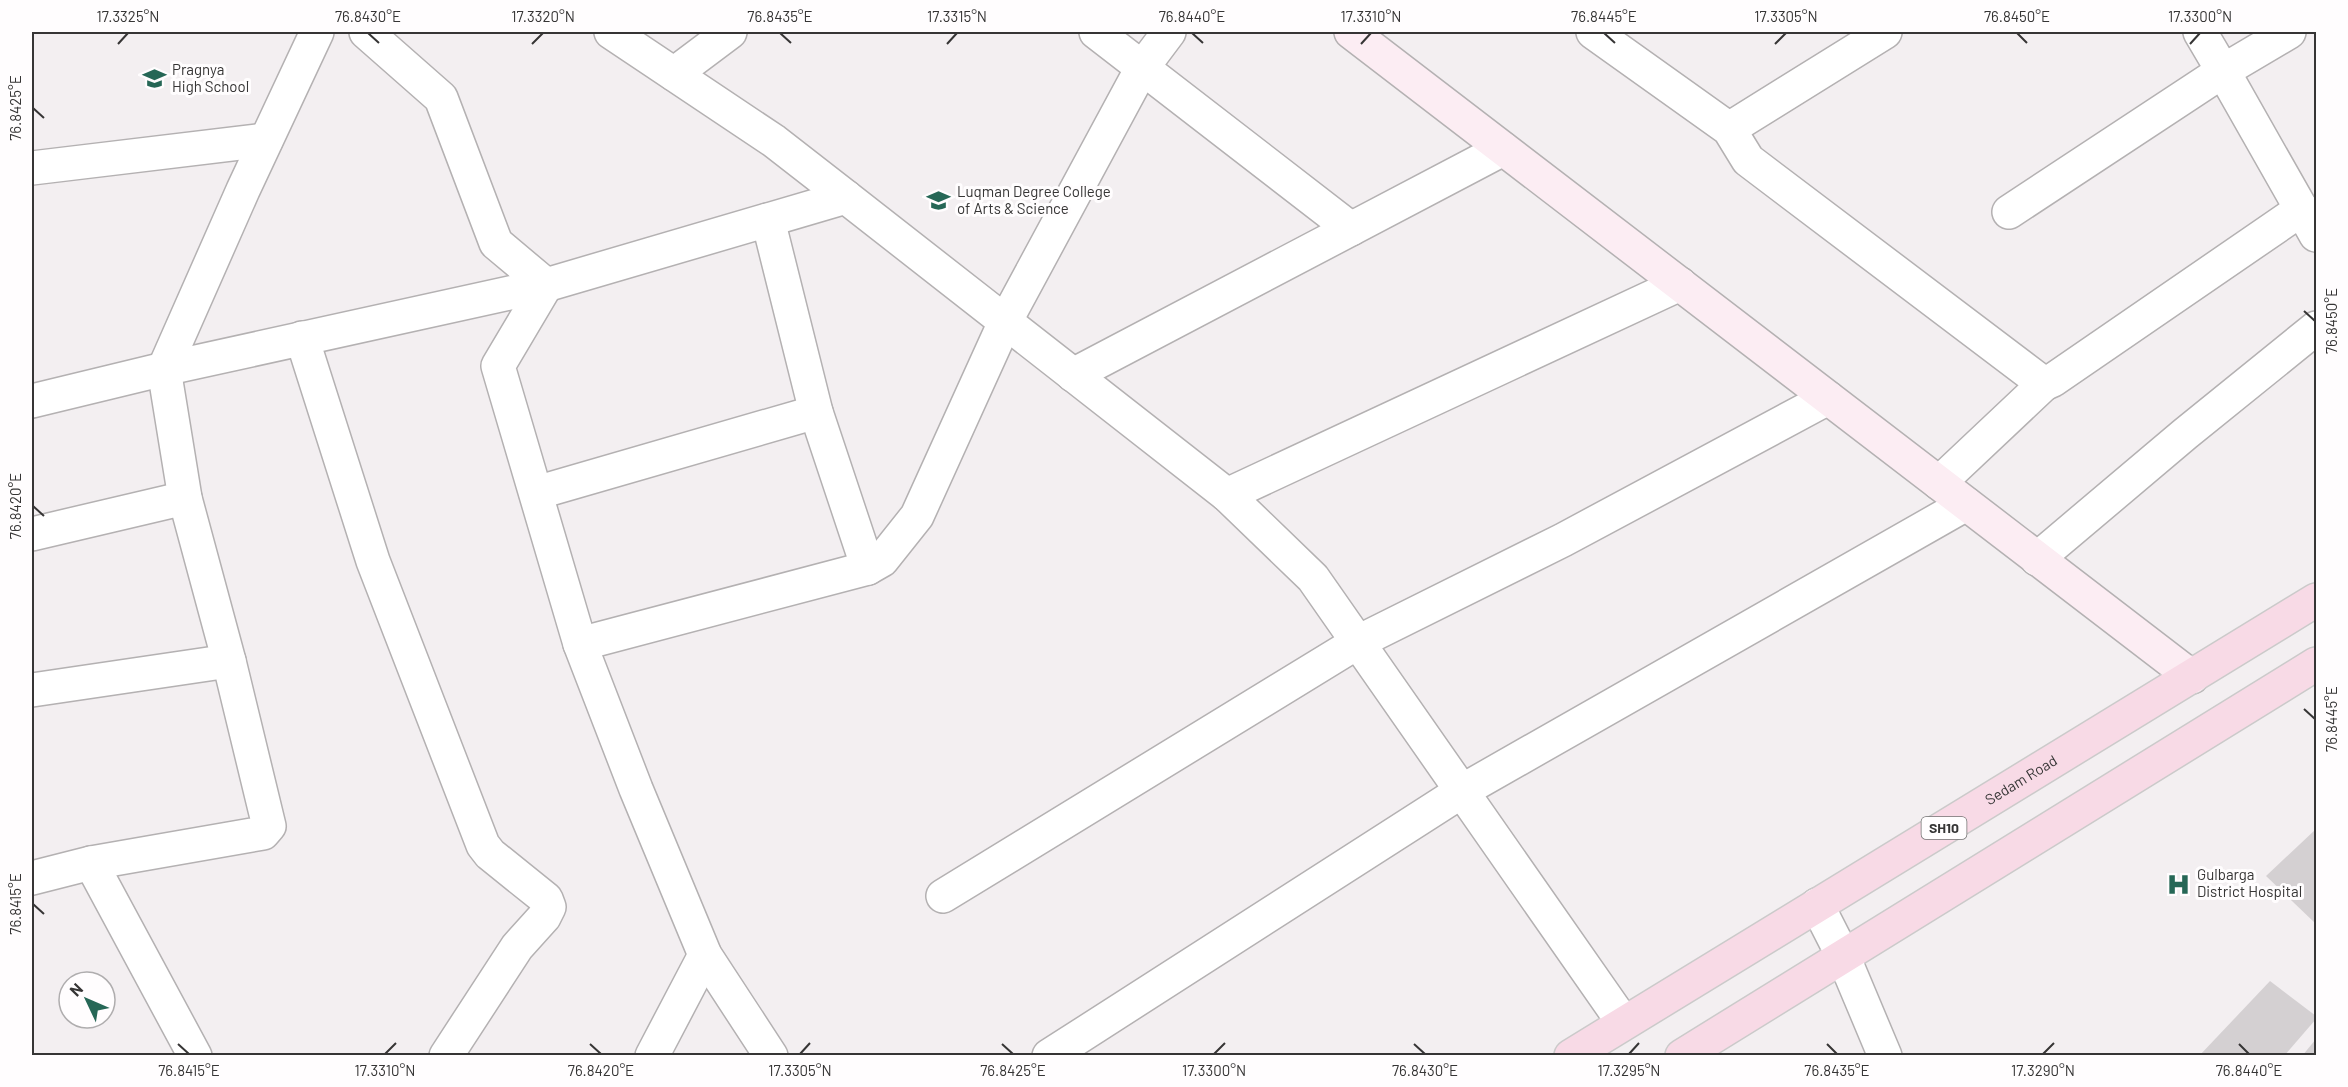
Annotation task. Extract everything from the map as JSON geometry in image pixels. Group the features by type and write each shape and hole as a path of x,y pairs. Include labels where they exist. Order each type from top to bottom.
{"main road":[{"name":"Sedam Road","path":"1571,1056 1623,1022 2316,600"},
{"path":"1682,1056 2316,664"}],"street":[{"path":"32,878 91,863 266,831 270,822 185,498 164,369 317,32"},
{"path":"366,32 441,98 496,243 546,285"},
{"path":"611,32 774,141 1227,495 1313,578 1623,1022"},
{"path":"674,74 730,32"},
{"path":"1096,32 1351,229"},
{"path":"580,644 868,568 882,560 917,516 1005,322 1142,68 1169,32"},
{"path":"1351,32 2192,677"},
{"path":"1593,32 1730,129 1748,160 2044,384"},
{"path":"1730,129 1885,32"},
{"path":"1939,483 2044,384 2309,222 2200,32"},
{"path":"2009,212 2223,71 2289,32"},
{"path":"32,168 266,140"},
{"path":"1073,375 1503,149"},
{"path":"32,401 164,369 546,285 846,197"},
{"path":"768,220 816,412 868,568"},
{"path":"1227,495 1680,284"},
{"path":"546,285 498,366 580,644 636,789 705,955 771,1056"},
{"path":"2037,559 2316,328"},
{"path":"302,338 373,561 483,845 490,854 546,899 549,907 544,917 517,947 446,1056"},
{"path":"943,896 1358,642 1563,540 1828,398"},
{"path":"536,493 816,412"},
{"path":"32,534 185,498"},
{"path":"1049,1056 1462,791 1965,504"},
{"path":"32,690 229,661"},
{"path":"91,863 195,1056"},
{"path":"1816,905 1843,956 1885,1056"},
{"path":"652,1056 705,955"}],"building":[{"path":"2316,829 2316,924 2266,876"},
{"path":"2270,981 2316,1016 2316,1019 2284,1056 2199,1056"},
{"path":"2316,1039 2316,1056 2302,1056"}],"place":[{"name":"Pragnya High School","path":"154,79"},
{"name":"Luqman Degree College of Arts & Science","path":"939,201"},
{"name":"Gulbarga District Hospital","path":"2179,884"}]}
